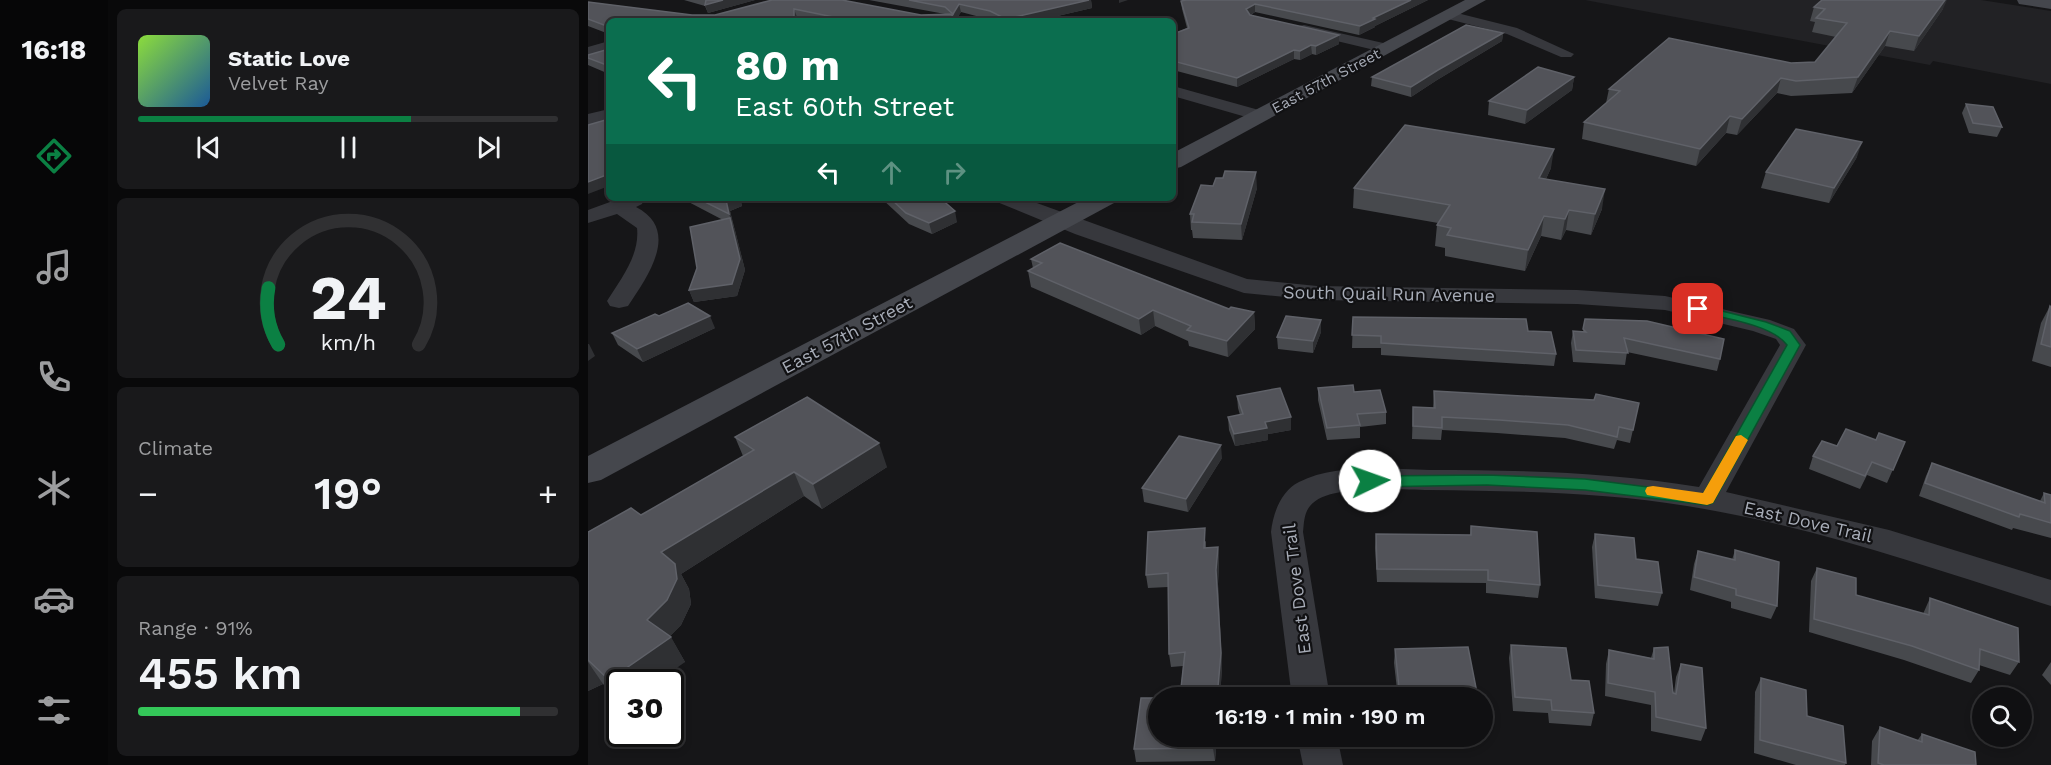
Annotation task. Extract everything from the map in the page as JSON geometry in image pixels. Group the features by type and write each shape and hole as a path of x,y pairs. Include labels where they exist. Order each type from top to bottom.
{"main road":[{"name":"East 57th Street","path":"1176,160 1478,0"},
{"path":"2025,0 2051,4"},
{"name":"East 57th Street","path":"588,471 1099,201"}],"street":[{"path":"1449,15 1512,31 1566,54"},
{"path":"1290,26 1387,48"},
{"path":"590,50 606,47"},
{"path":"1176,93 1260,116"},
{"path":"588,120 606,115"},
{"name":"South Quail Run Avenue","path":"1011,201 1224,280 1274,291 1634,300 1737,317 1785,334 1793,345 1707,500"},
{"path":"588,217 629,202 647,225 649,240 638,268 619,301"},
{"name":"East Dove Trail","path":"1309,687 1287,532 1288,514 1310,489 1362,482 1487,480 1585,484 1707,500 1862,533 2005,576 2051,593"},
{"path":"1319,747 1323,765"}],"shaded area":[{"path":"1585,0 1981,0 2051,11 2051,84 1933,61 1930,65"}],"building":[{"path":"706,0 723,0 705,5"},
{"path":"772,0 842,0 921,15 953,14 951,18 838,18 794,9 794,18 606,18 606,26 588,19 588,2 692,15 715,15"},
{"path":"909,0 1089,0 1010,18 959,4 953,14 945,7"},
{"path":"1411,0 1360,26 1255,4 1246,9 1250,15 1339,35 1316,46 1311,45 1300,51 1294,50 1237,78 1176,62 1176,33 1189,28 1181,1"},
{"path":"1822,0 1945,0 1919,36 1890,31 1858,77 1796,81 1781,78 1742,119 1730,116 1700,149 1584,122 1620,91 1609,89 1669,38 1791,63 1815,62 1847,23 1816,18 1825,9 1814,7"},
{"path":"1466,25 1503,33 1411,87 1372,77"},
{"path":"606,50 606,65 588,58 588,55"},
{"path":"1538,67 1574,77 1527,110 1489,101"},
{"path":"1966,104 1993,107 2002,127 1973,123"},
{"path":"606,120 606,175 588,182 588,125"},
{"path":"1405,125 1554,149 1539,178 1605,189 1595,214 1569,210 1565,219 1544,216 1528,250 1447,235 1451,228 1437,225 1450,205 1354,188"},
{"path":"1796,129 1862,142 1834,188 1766,172"},
{"path":"1225,171 1256,172 1241,224 1192,222 1194,214 1190,214 1201,185 1213,186 1216,178 1223,178"},
{"path":"703,201 726,201 729,214"},
{"path":"893,201 943,201 955,211 929,223 906,213"},
{"path":"730,218 740,259 732,284 689,290 697,268 690,227"},
{"path":"1060,243 1229,309 1231,307 1254,312 1227,341 1187,330 1191,326 1153,310 1139,319 1028,271 1042,263 1031,259"},
{"path":"688,303 710,316 637,349 612,333 655,314 659,316"},
{"path":"2051,307 2051,347 2041,344"},
{"path":"1286,316 1321,320 1313,341 1277,337"},
{"path":"1353,317 1526,319 1528,331 1551,332 1556,354 1381,343 1381,336 1352,335"},
{"path":"1585,319 1647,321 1724,339 1720,359 1624,338 1628,353 1576,350 1573,331 1586,332 1583,329"},
{"path":"1353,385 1354,392 1380,390 1386,412 1357,414 1360,425 1327,428 1318,388"},
{"path":"1280,388 1291,417 1265,422 1267,428 1234,434 1228,417 1243,414 1237,396"},
{"path":"1434,391 1594,400 1596,394 1639,403 1633,430 1619,427 1617,437 1568,425 1499,420 1442,417 1442,428 1413,426 1413,407 1435,408"},
{"path":"807,397 879,443 813,484 794,472 661,552 675,564 677,579 667,600 647,620 671,637 625,669 606,669 606,677 588,660 588,532 631,508 641,515 754,450 735,437"},
{"path":"1846,429 1876,440 1879,433 1905,442 1893,470 1872,462 1865,476 1813,456 1822,441 1837,446"},
{"path":"1179,436 1221,445 1186,499 1142,488"},
{"path":"1932,463 2045,503 2044,493 2051,495 2051,523 2020,514 2019,517 1925,483"},
{"path":"1471,526 1537,532 1540,585 1488,580 1488,570 1377,569 1376,534 1471,535"},
{"path":"1205,528 1204,548 1218,547 1216,570 1221,653 1218,687 1181,687 1185,652 1169,654 1168,573 1146,575 1148,532"},
{"path":"1595,534 1634,538 1636,559 1658,562 1662,593 1598,585"},
{"path":"1735,550 1779,562 1777,606 1736,595 1736,589 1694,577 1698,551 1735,560"},
{"path":"1817,568 1856,578 1856,595 1929,615 1930,598 2018,628 2019,662 1980,649 1979,670 1912,646 1814,619"},
{"path":"1511,645 1566,648 1571,680 1589,681 1594,713 1552,710 1551,700 1515,697"},
{"path":"1468,647 1476,687 1399,687 1395,649"},
{"path":"1668,647 1673,693 1676,694 1681,664 1702,668 1706,728 1656,717 1655,692 1608,683 1609,650 1654,659 1654,648"},
{"path":"1761,678 1806,690 1807,716 1843,726 1846,763 1760,740"},
{"path":"1141,698 1148,698 1148,747 1213,747 1213,748 1134,749"},
{"path":"1880,727 1922,742 1922,734 1975,752 1976,765 1884,765 1878,763"}],"slow traffic":[{"path":"1653,491 1707,500 1741,440"}],"route":[{"path":"1370,481 1487,480 1585,484 1672,493 1707,500 1793,345 1785,334 1737,317 1698,309"}]}
